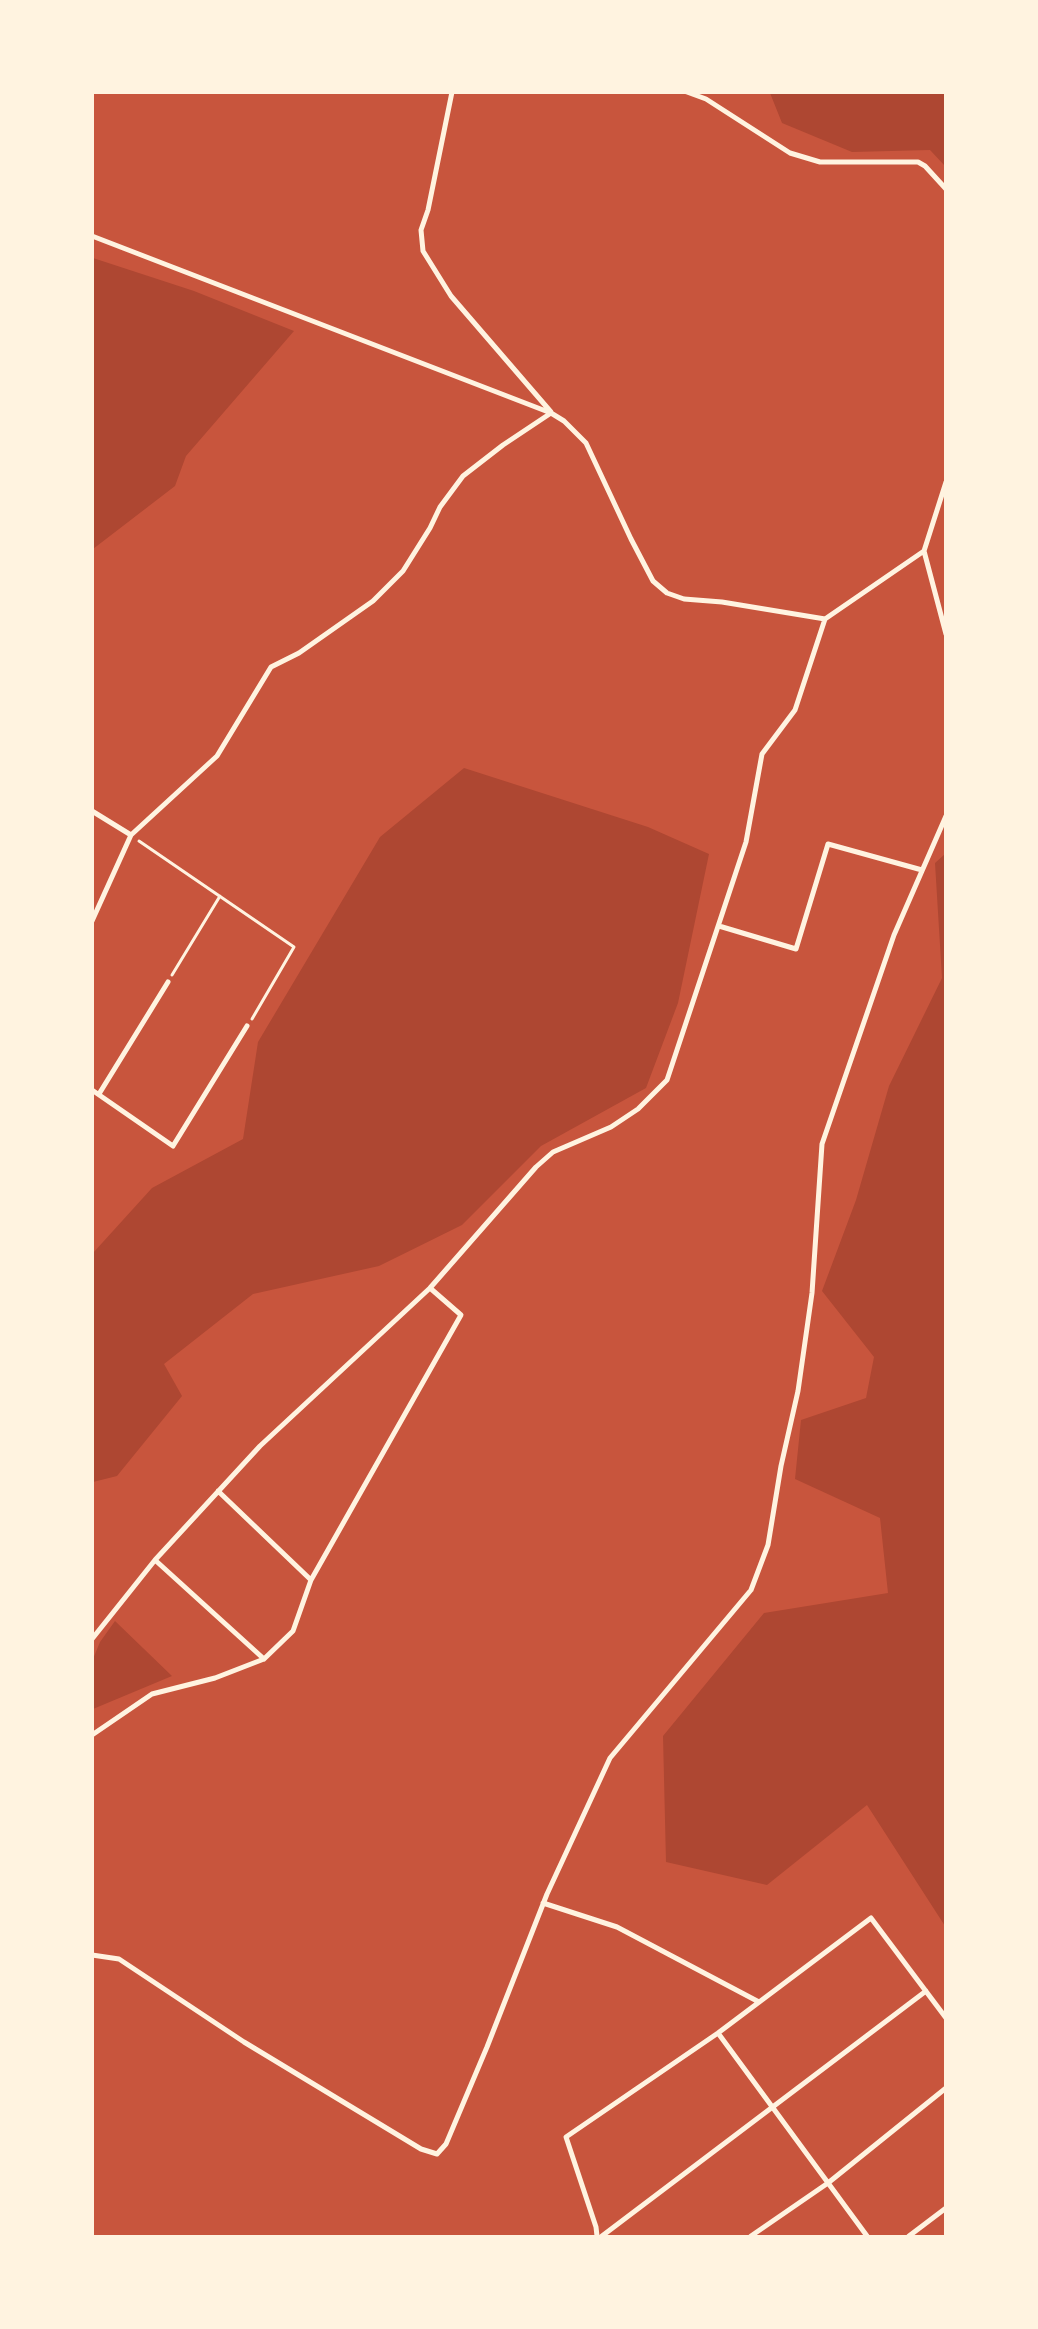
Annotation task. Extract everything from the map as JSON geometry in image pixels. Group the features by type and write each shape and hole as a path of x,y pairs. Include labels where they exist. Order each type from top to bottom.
{"street":[{"path":"452,92 428,210 421,230 423,251 451,296 551,413"},
{"path":"687,92 706,99 790,153 820,162 918,162 925,166 946,190"},
{"path":"92,236 551,413 564,421 586,443 644,564 654,581 667,593 684,599 731,604 825,619"},
{"path":"92,920 130,835 216,756 271,667 299,653 373,601 403,571 430,528 440,507 463,476 503,445 551,413"},
{"path":"946,482 924,551 946,634"},
{"path":"92,1639 155,1560 260,1446 430,1288 536,1167 553,1152 611,1127 638,1110 667,1080 746,842 762,754 796,710 825,619 924,551"},
{"path":"92,811 130,835"},
{"path":"92,1955 119,1959 244,2042 349,2108 421,2149 437,2154 446,2144 487,2047 543,1903 610,1758 752,1590 765,1554 798,1391 812,1293 822,1144 894,935 946,816"},
{"path":"719,926 796,949 828,844 922,870"},
{"path":"99,1094 168,982"},
{"path":"92,1090 173,1146 247,1026"},
{"path":"92,1735 152,1694 215,1678 264,1659 293,1630 311,1580 461,1315 430,1288"},
{"path":"218,1491 311,1580"},
{"path":"155,1560 264,1659"},
{"path":"543,1903 617,1927 759,2002"},
{"path":"597,2236 596,2227 566,2137 718,2033 871,1918 946,2018"},
{"path":"602,2236 926,1991"},
{"path":"718,2033 867,2236"},
{"path":"751,2236 828,2183 946,2088"},
{"path":"909,2236 946,2208"}],"path":[{"path":"130,835 294,947 247,1026"},
{"path":"168,982 220,896"}],"shaded area":[{"path":"770,93 945,93 945,166 930,150 852,152 782,123"},
{"path":"93,258 194,291 294,331 186,456 175,486 93,549"},
{"path":"464,768 648,827 709,854 678,1003 646,1088 541,1146 462,1225 379,1266 253,1294 164,1364 182,1396 117,1476 93,1482 93,1253 152,1188 243,1139 258,1042 380,837"},
{"path":"945,854 945,1926 867,1805 767,1885 666,1862 663,1736 764,1613 888,1593 880,1518 795,1479 801,1420 866,1398 874,1357 822,1291 856,1200 889,1086 942,978 935,863"},
{"path":"115,1621 172,1676 93,1709 93,1659 100,1642"}]}
